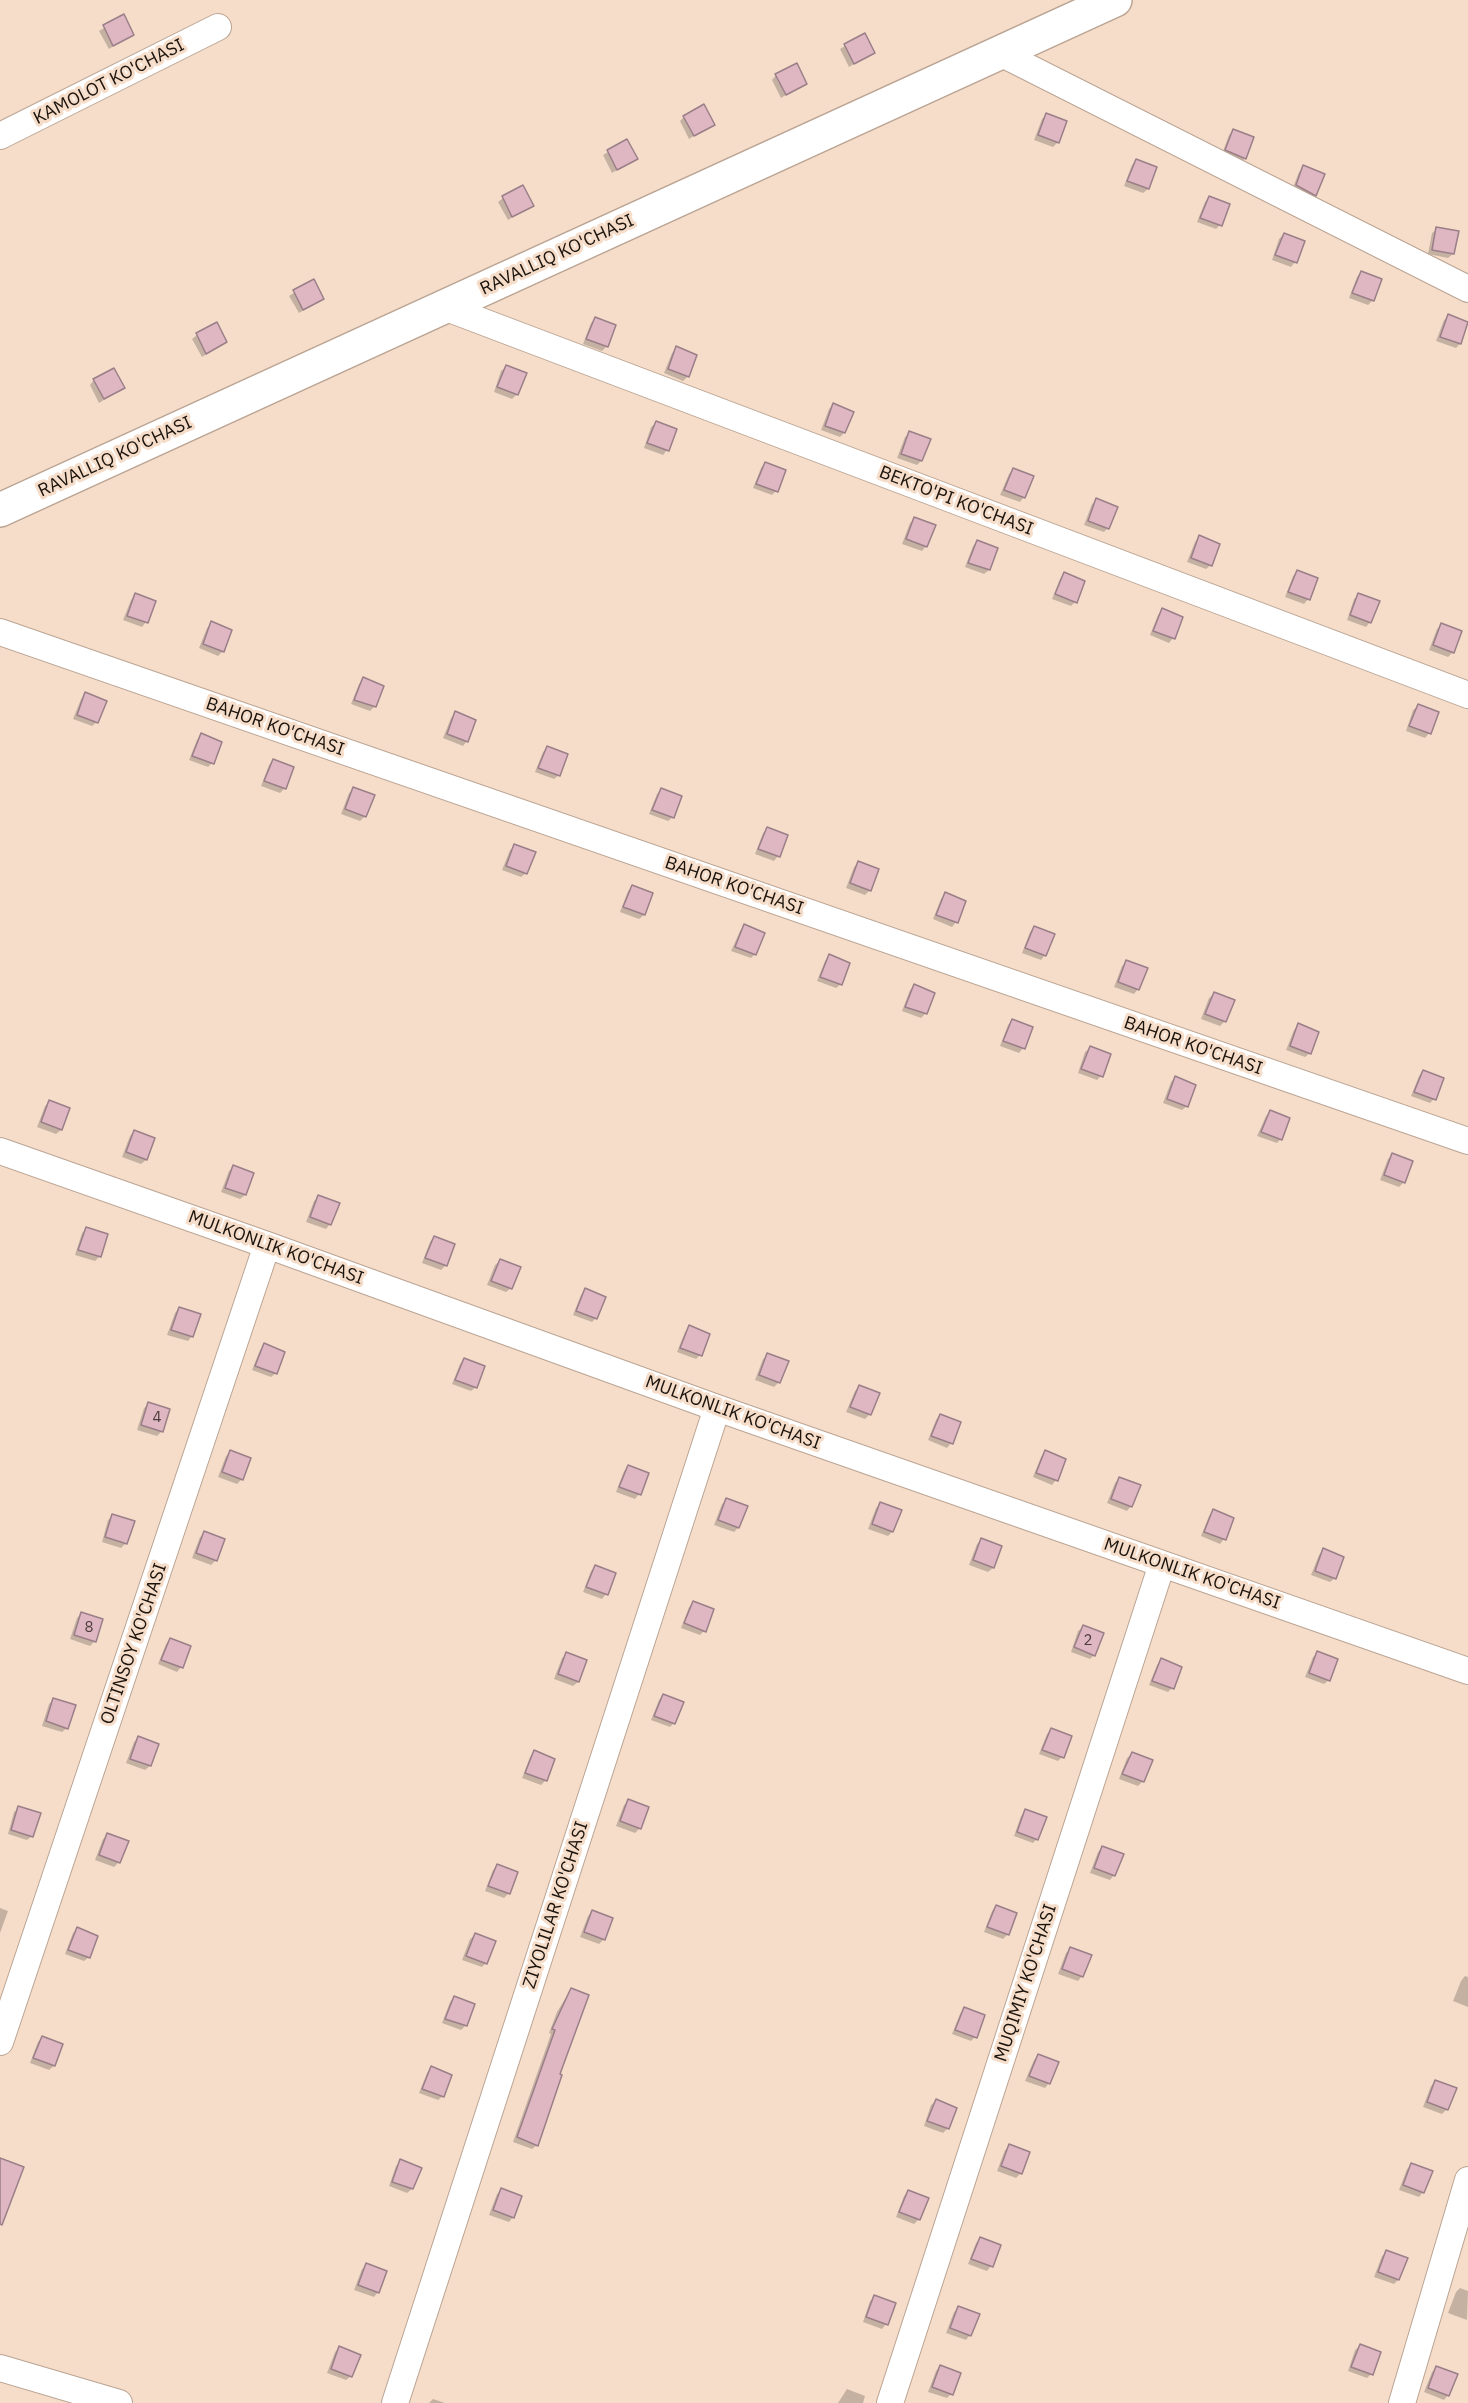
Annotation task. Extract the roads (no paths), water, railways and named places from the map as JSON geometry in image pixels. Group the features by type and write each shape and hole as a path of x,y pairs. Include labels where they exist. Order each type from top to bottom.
{"street":[{"name":"RAVALLIQ KO'CHASI","path":"0,510 1000,53 1102,2"},
{"name":"KAMOLOT KO'CHASI","path":"0,136 218,27"},
{"path":"1000,53 1468,289"},
{"name":"BEKTO'PI KO'CHASI","path":"444,307 1468,694"},
{"name":"BAHOR KO'CHASI","path":"0,632 1468,1141"},
{"name":"MULKONLIK KO'CHASI","path":"0,1151 717,1408 1468,1671"},
{"name":"OLTINSOY KO'CHASI","path":"0,2042 267,1245"},
{"name":"ZIYOLILAR KO'CHASI","path":"395,2403 717,1408"},
{"name":"MUQIMIY KO'CHASI","path":"890,2403 1162,1564"},
{"path":"1402,2403 1468,2180"},
{"path":"0,2368 119,2403"}]}
